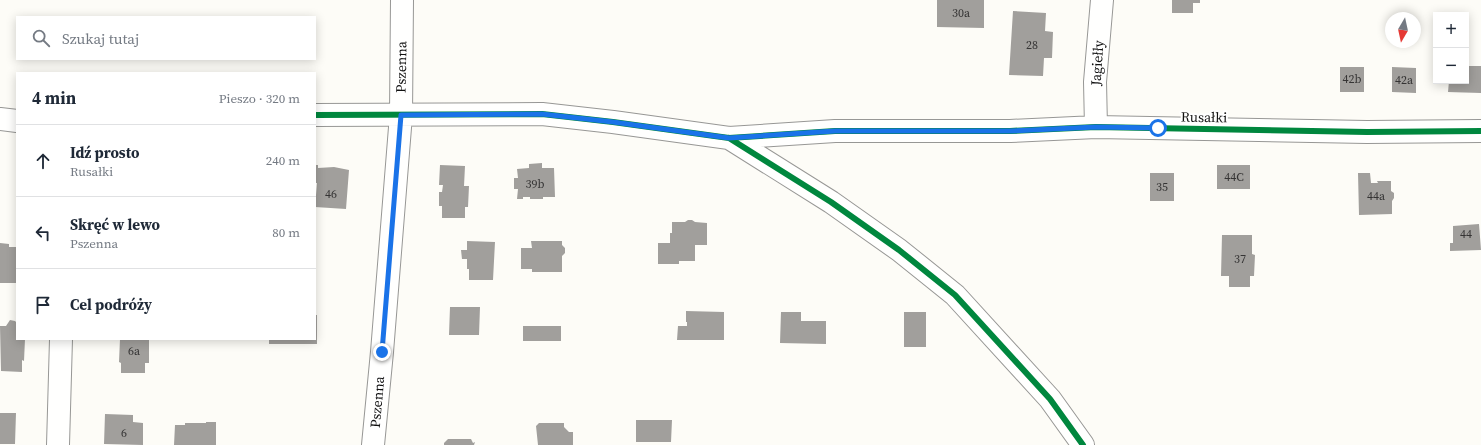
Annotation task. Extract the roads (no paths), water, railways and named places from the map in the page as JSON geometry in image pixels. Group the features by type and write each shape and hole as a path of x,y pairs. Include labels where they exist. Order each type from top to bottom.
{"street":[{"name":"Pszenna","path":"373,445 401,115 402,0"},
{"name":"Jagiełły","path":"1096,127 1095,82 1102,0"},
{"name":"Rusałki","path":"316,115 542,114 729,138 835,131 1010,131 1096,127 1367,132 1481,131"},
{"path":"0,119 16,121"},
{"path":"729,138 831,202 899,250 955,295 1050,399 1084,445"},
{"path":"58,445 61,340"}]}
